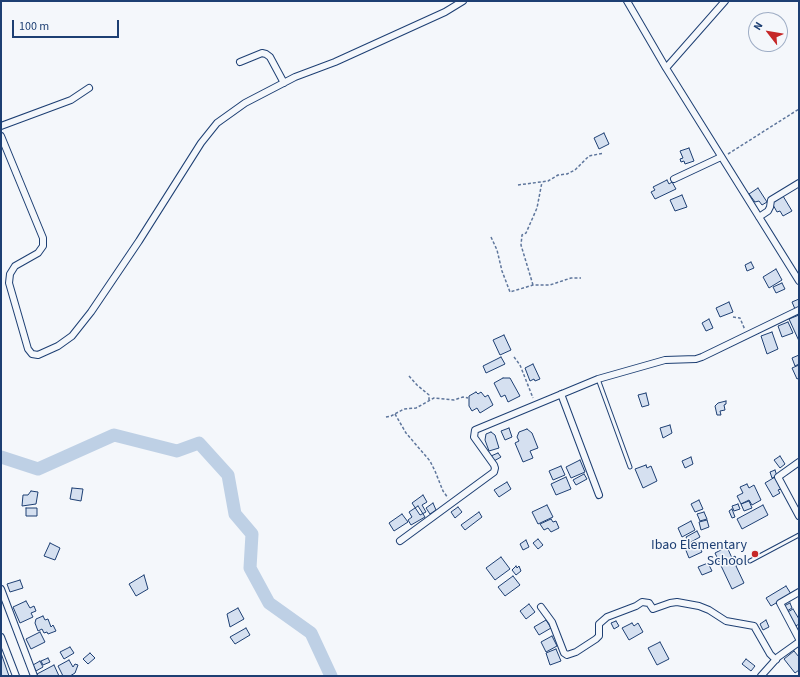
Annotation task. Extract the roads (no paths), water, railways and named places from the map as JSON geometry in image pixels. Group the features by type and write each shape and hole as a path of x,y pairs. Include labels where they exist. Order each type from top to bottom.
{"street":[{"path":"1,136 43,238 43,246 38,253 15,266 10,274 9,283 28,350 32,354 38,355 58,346 72,336 91,312 139,241 201,144 218,123 245,103 284,83 445,12 463,1"},
{"path":"628,1 666,68 799,281"},
{"path":"666,68 725,1"},
{"path":"240,62 262,53 266,54 270,57 284,83"},
{"path":"1,126 71,100 89,88"},
{"path":"674,179 721,157"},
{"path":"759,217 768,211 771,200 799,183"},
{"path":"400,541 492,474 495,468 474,437 475,430 598,379 665,360 696,359 799,310"},
{"path":"561,394 599,495"},
{"path":"799,462 778,477 799,516"},
{"path":"1,589 34,676"},
{"path":"761,676 776,660 799,640 780,604 799,592"},
{"path":"541,607 552,622 564,653 567,656 596,639 599,636 600,624 607,618 642,602 649,603 653,609 677,602 699,606 709,610 726,621 754,626 770,654 776,660"},
{"path":"1,637 16,676"}],"lane":[{"path":"598,379 630,466"},
{"path":"750,561 799,535"}],"waterway":[{"path":"1,457 38,469 114,435 177,451 199,443 228,475 235,514 252,534 250,568 269,603 311,633 331,676"}],"place":[{"name":"Ibao Elementary School","path":"755,554"}]}
